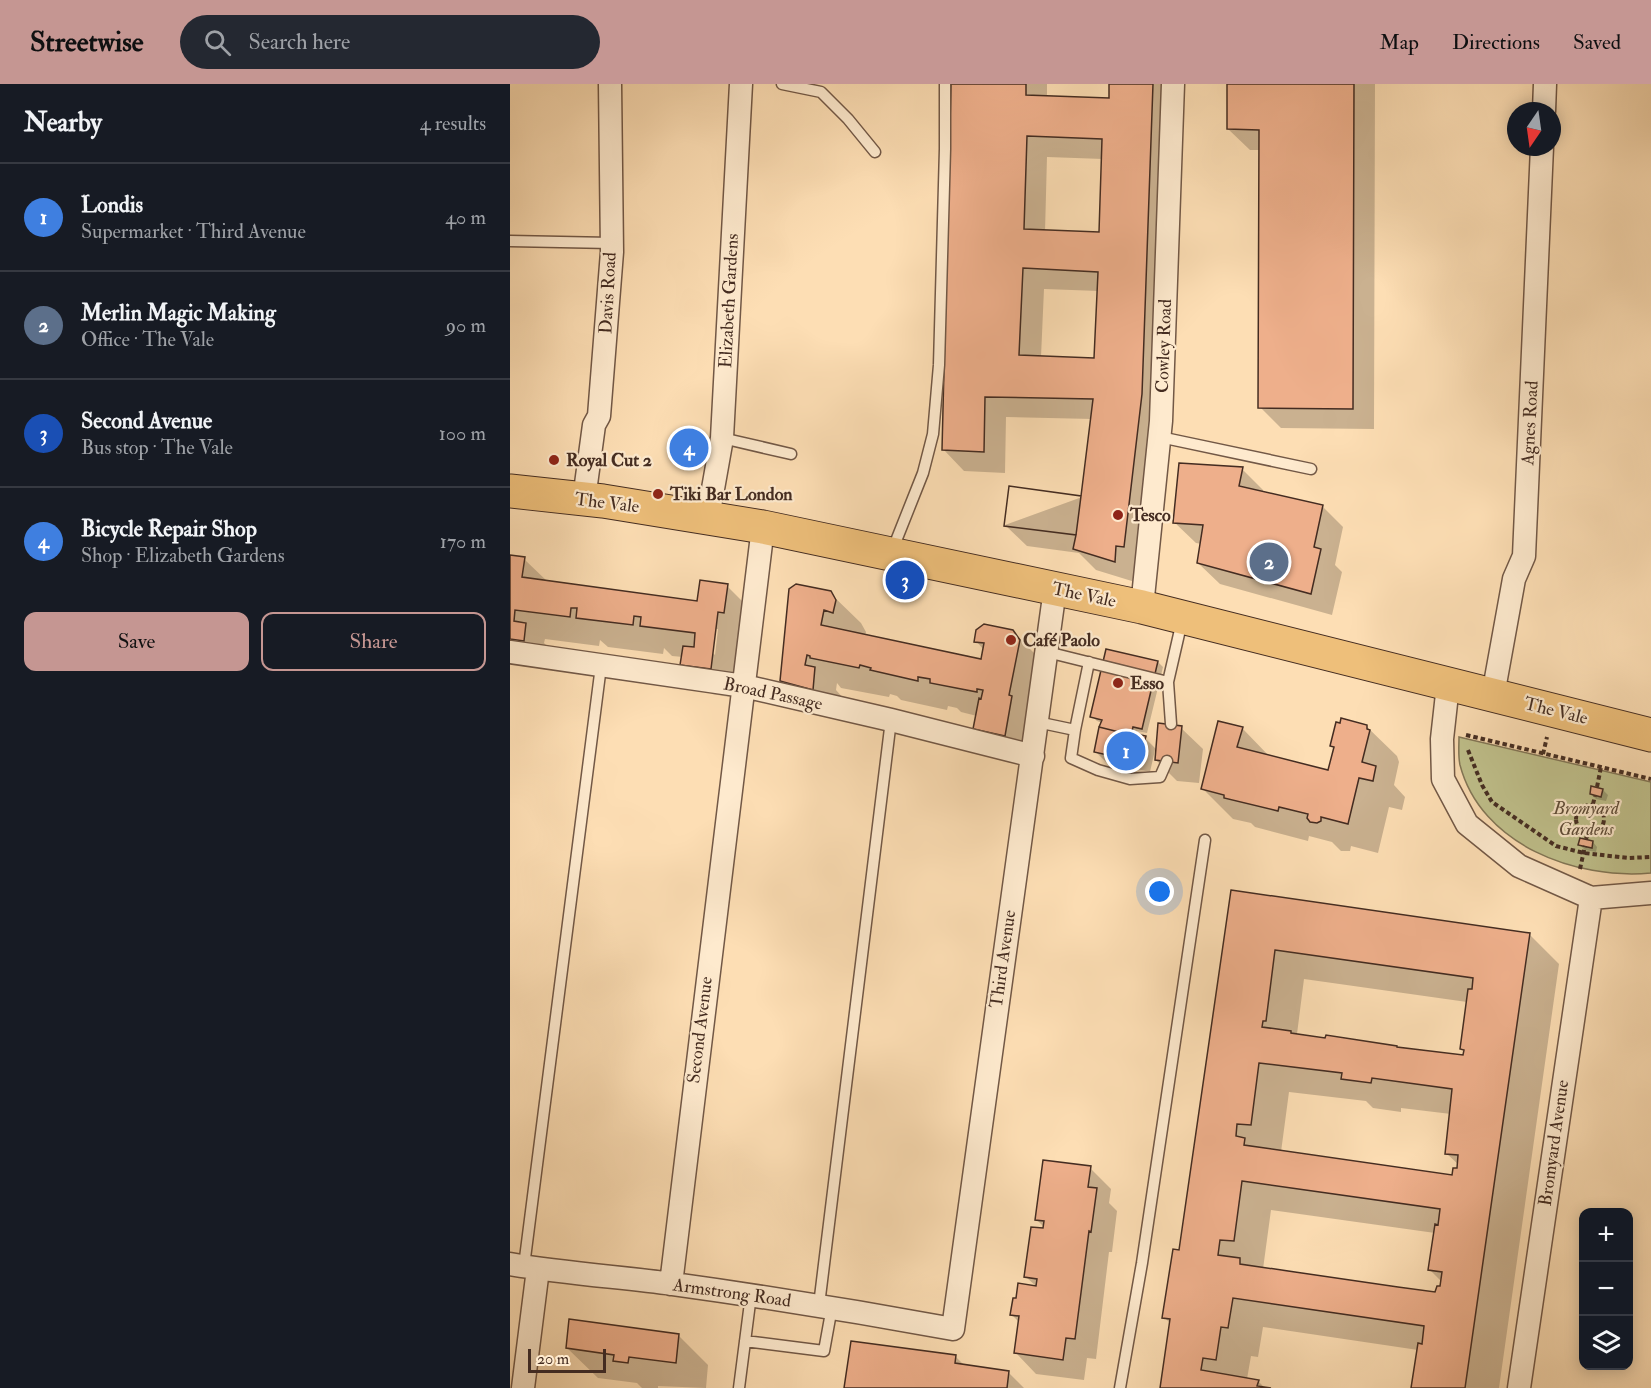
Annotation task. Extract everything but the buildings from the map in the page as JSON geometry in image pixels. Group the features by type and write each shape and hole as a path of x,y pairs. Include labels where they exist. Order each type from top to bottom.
{"main road":[{"name":"The Vale","path":"510,491 584,499 763,526 1142,607 1651,735"}],"street":[{"name":"Davis Road","path":"584,499 594,425 598,416 607,323 611,243 610,84"},
{"name":"Elizabeth Gardens","path":"708,517 722,438 741,84"},
{"name":"Cowley Road","path":"1142,607 1160,437 1173,84"},
{"path":"1544,102 1545,84"},
{"name":"Agnes Road","path":"1493,695 1514,579 1524,556 1542,156"},
{"name":"Second Avenue","path":"671,1284 712,931 763,526"},
{"name":"Third Avenue","path":"953,1329 1055,589"},
{"name":"Broad Passage","path":"510,652 744,686 1033,756"},
{"path":"1448,685 1442,734 1443,779 1467,824 1519,866 1591,898 1651,893"},
{"name":"Bromyard Avenue","path":"1519,1388 1591,898"},
{"path":"523,1388 524,1266"},
{"name":"Armstrong Road","path":"524,1266 751,1295 953,1329"}],"lane":[{"path":"782,84 822,92 875,152"},
{"path":"891,554 923,473 933,434 939,353 945,84"},
{"path":"510,241 611,243"},
{"path":"1160,437 1311,469"},
{"path":"722,438 791,454"},
{"path":"1171,724 1168,682 1183,617"},
{"path":"1047,652 1168,682"},
{"path":"1089,662 1071,758 1098,770 1130,778 1160,777 1167,761"},
{"path":"524,1266 601,666"},
{"path":"745,1341 824,1351 825,1306 891,720"},
{"path":"1037,722 1075,730"},
{"path":"1120,1388 1142,1263 1205,840"},
{"path":"739,1388 751,1295"}],"path":[{"path":"1442,734 1651,779"},
{"path":"1442,734 1468,750 1482,785 1492,802 1556,846 1584,853 1628,858 1651,857"},
{"path":"1543,754 1548,735"},
{"path":"1597,787 1601,767"},
{"path":"1593,804 1595,796"},
{"path":"1588,833 1599,830 1604,823 1602,810 1593,804"},
{"path":"1588,833 1578,826 1576,817 1581,808 1593,804"},
{"path":"1586,839 1588,833"},
{"path":"1580,871 1585,846"}],"green space":[{"name":"Bromyard Gardens","path":"1459,737 1651,782 1651,873 1622,874 1563,863 1535,852 1510,836 1488,817 1471,793 1460,765"}],"place":[{"name":"Bicycle Repair Shop","path":"689,448"},
{"name":"Royal Cut 2","path":"554,460"},
{"name":"Tiki Bar London","path":"658,494"},
{"name":"Tesco","path":"1118,515"},
{"name":"Merlin Magic Making","path":"1269,562"},
{"name":"Second Avenue","path":"905,580"},
{"name":"Café Paolo","path":"1011,640"},
{"name":"Esso","path":"1118,683"},
{"name":"Londis","path":"1126,751"}]}
